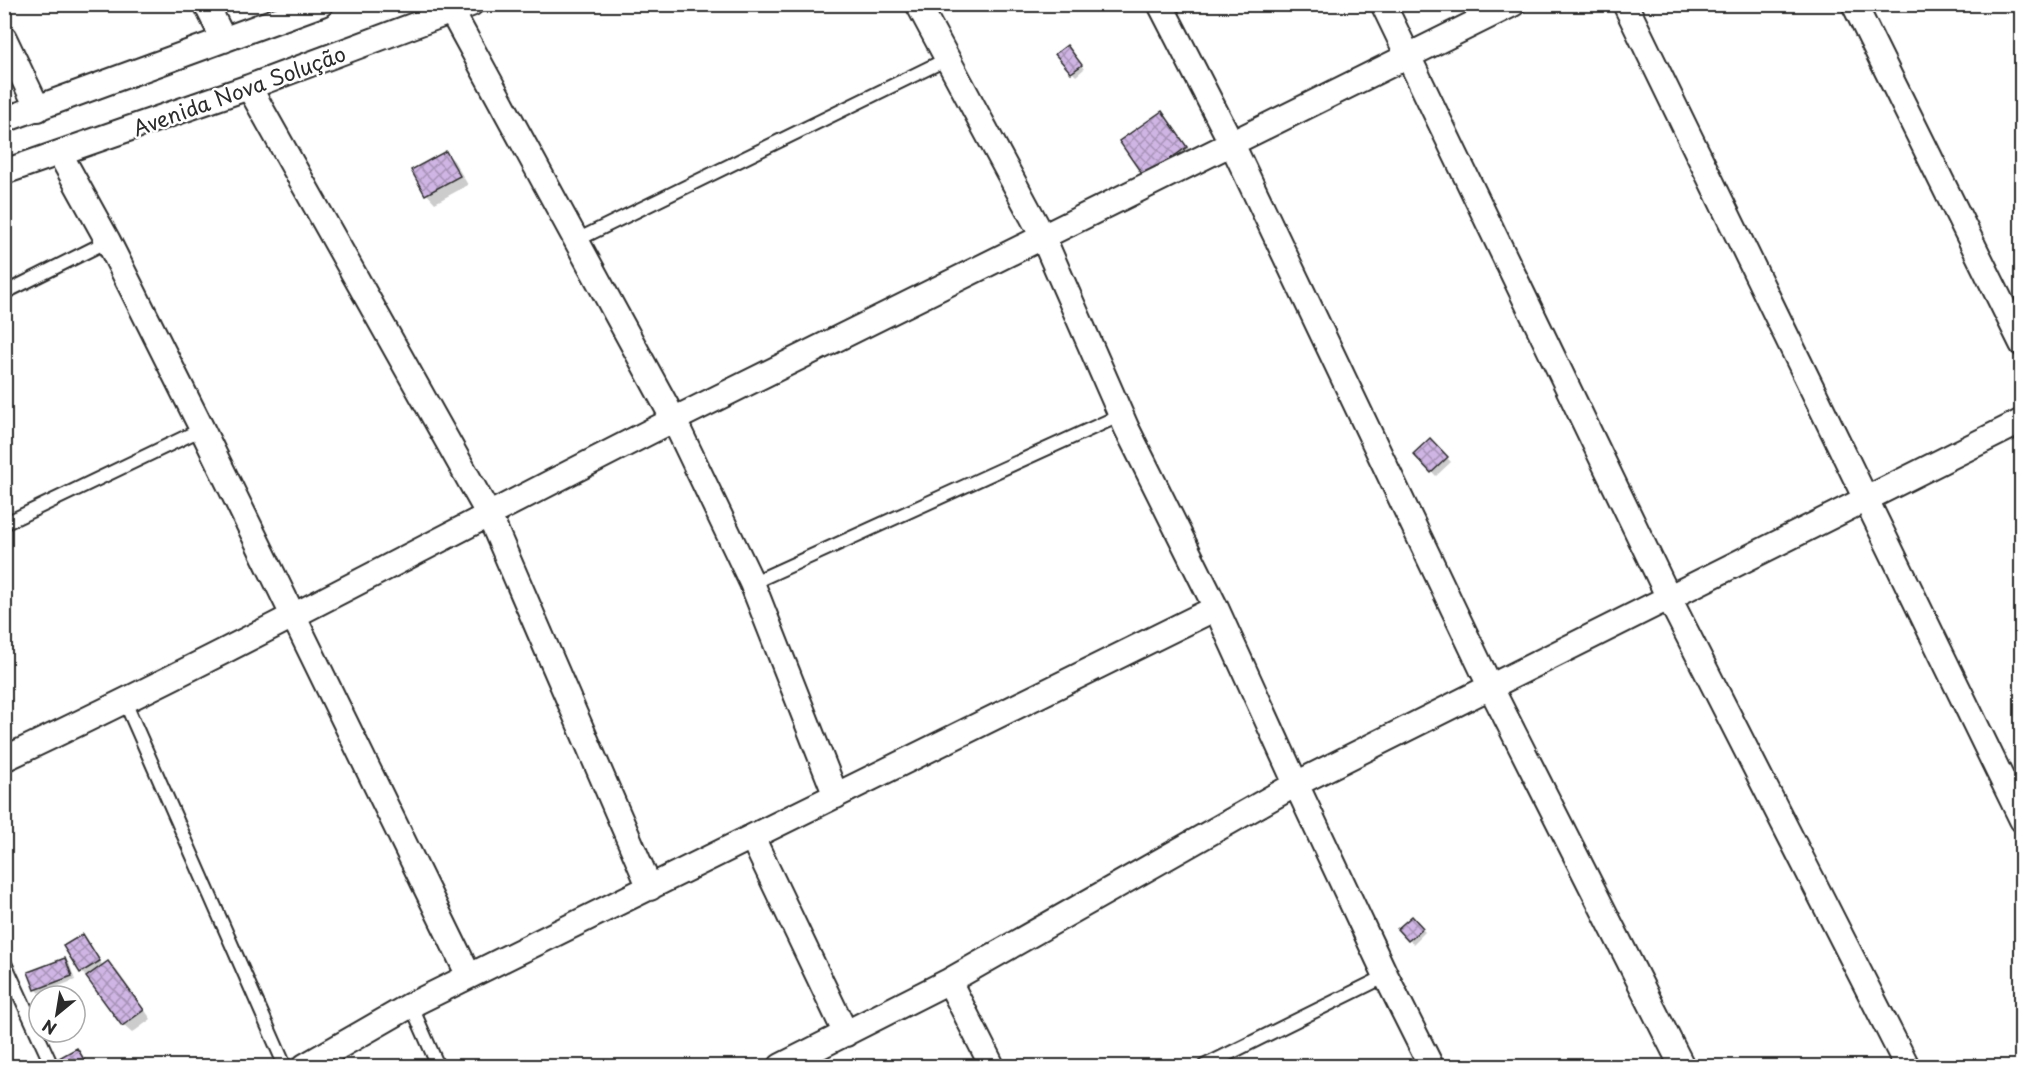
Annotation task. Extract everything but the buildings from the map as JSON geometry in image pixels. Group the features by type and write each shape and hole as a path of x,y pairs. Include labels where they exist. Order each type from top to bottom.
{"street":[{"path":"206,4 224,40"},
{"path":"4,120 321,4"},
{"path":"918,4 1042,235 1121,415 1216,608 1386,976 1431,1066"},
{"path":"1160,4 1232,142 1490,686 1683,1066"},
{"path":"1383,4 1669,598 1907,1066"},
{"path":"4,759 125,702 674,420 1042,235 1514,4"},
{"path":"1625,4 2022,820"},
{"path":"1854,4 2022,344"},
{"path":"462,8 577,240 674,420 752,583 836,796"},
{"name":"Avenida Nova Solução","path":"4,172 249,87 462,8"},
{"path":"4,38 38,109"},
{"path":"249,87 489,515 650,888"},
{"path":"60,154 108,241 202,429 469,976"},
{"path":"781,1066 949,981 1296,784 2022,421"},
{"path":"304,1066 411,1005 1216,608"},
{"path":"752,837 846,1034"},
{"path":"949,981 992,1066"}],"lane":[{"path":"577,240 947,59"},
{"path":"4,293 108,241"},
{"path":"752,583 1121,415"},
{"path":"4,524 202,429"},
{"path":"125,702 285,1066"},
{"path":"4,961 52,1066"},
{"path":"1204,1066 1386,976"},
{"path":"411,1005 438,1066"}]}
